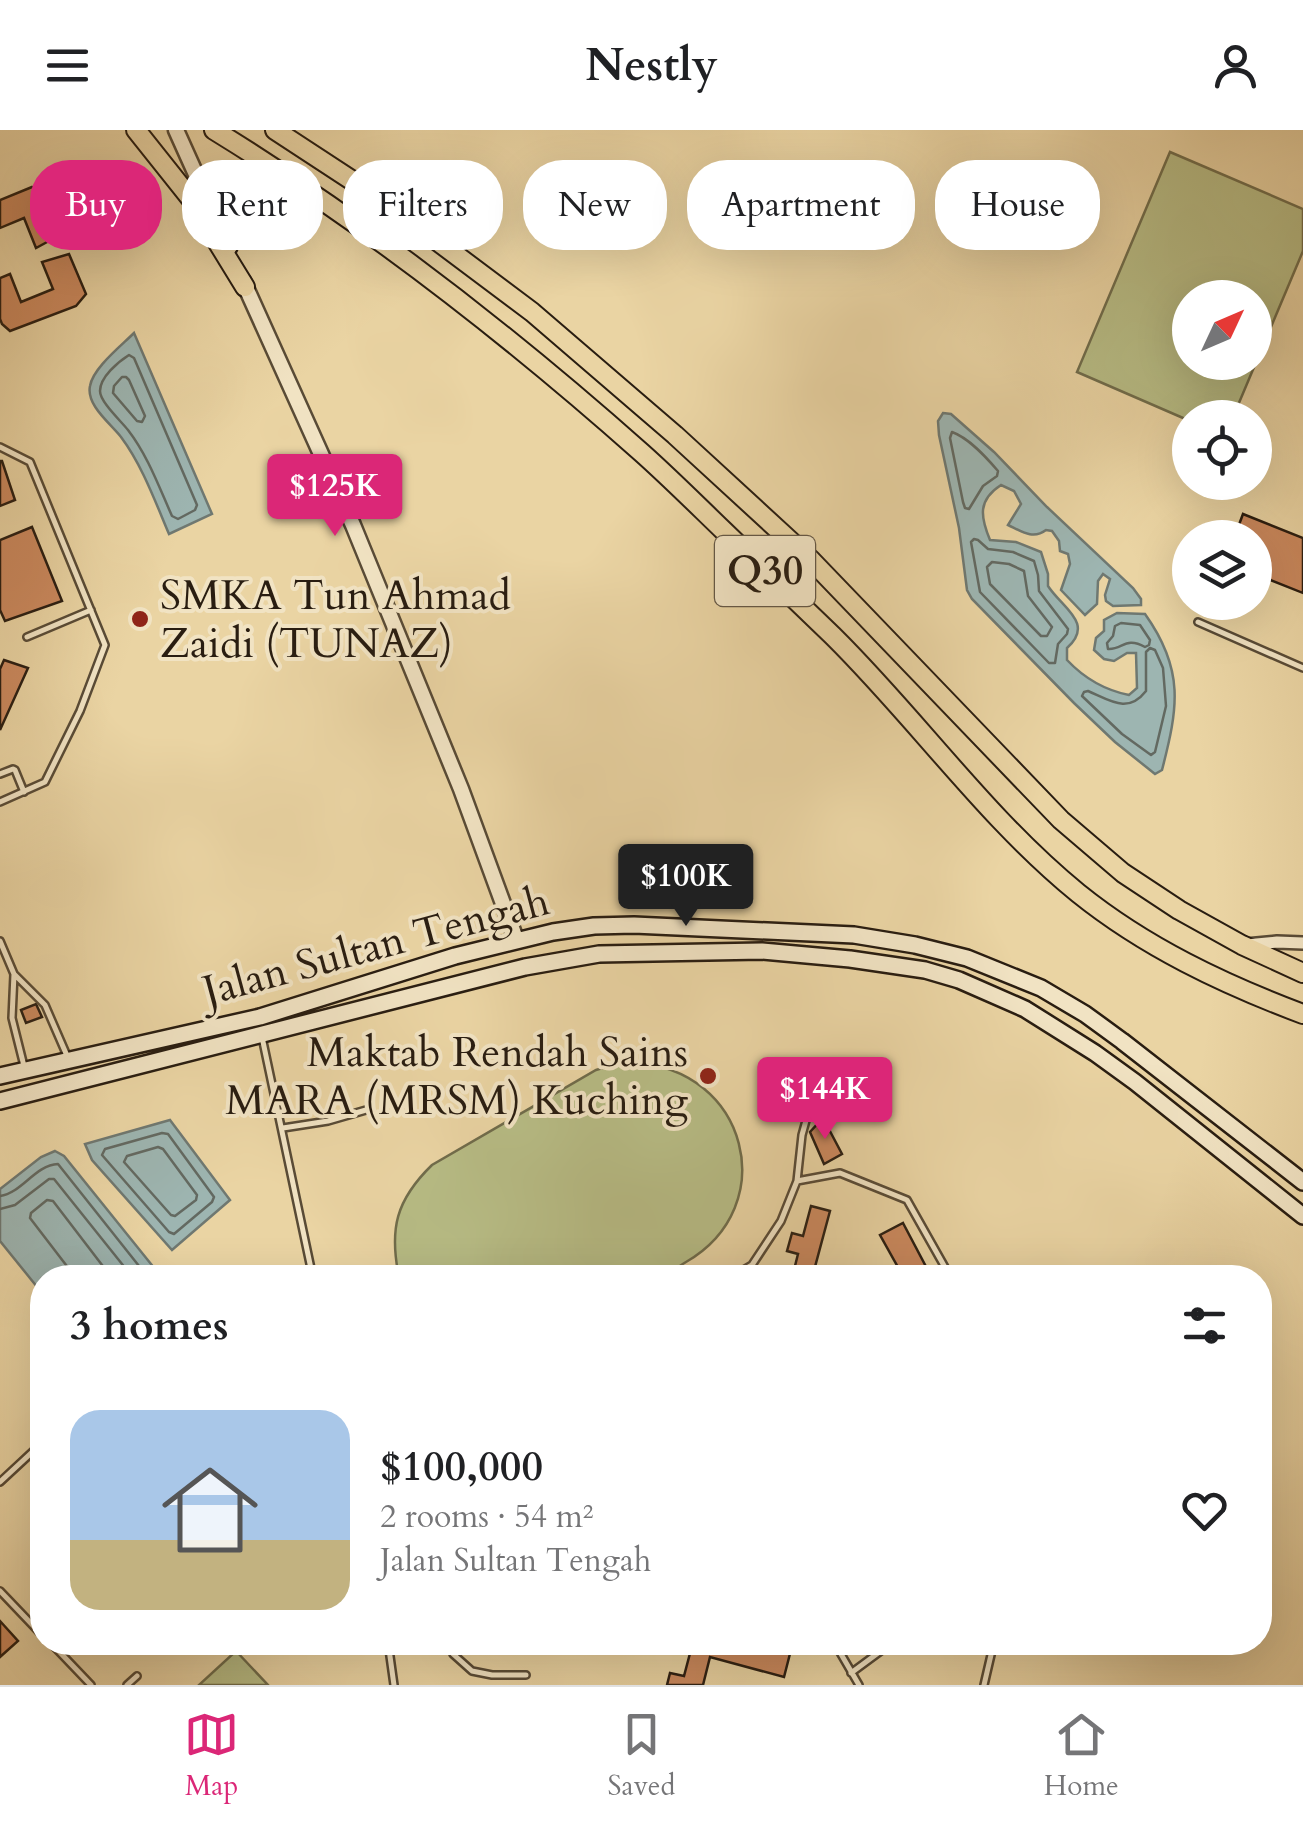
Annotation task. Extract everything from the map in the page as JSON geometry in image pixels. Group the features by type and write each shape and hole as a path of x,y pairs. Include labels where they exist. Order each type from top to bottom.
{"main road":[{"path":"136,130 191,199 245,287"},
{"name":"Q30","path":"214,130 262,160"},
{"name":"Q30","path":"275,130 388,204 532,312 674,435 810,560 1062,820 1123,874 1178,910 1303,973"},
{"path":"287,130 325,161"},
{"name":"Q30","path":"323,199 491,326 645,455 836,639 1019,838 1078,893 1185,964 1243,992 1303,1014"},
{"name":"Jalan Sultan Tengah","path":"0,1076 260,1016 516,940 594,926 854,936 967,958 1041,988 1085,1014 1162,1071 1303,1182"},
{"name":"Jalan Sultan Tengah","path":"0,1100 525,967 599,954 762,951 850,958 925,970 989,991 1025,1008 1135,1082 1303,1216"}],"street":[{"path":"176,130 189,160"},
{"path":"230,250 353,525 461,789 516,940"},
{"path":"1242,945 1303,943"}],"lane":[{"path":"0,447 30,462 105,645 80,710 45,782 0,802"},
{"path":"27,637 90,610"},
{"path":"1198,622 1303,668"},
{"path":"0,774 15,770 24,792"},
{"path":"0,944 14,974 45,1005 69,1059"},
{"path":"14,974 12,1018 25,1070"},
{"path":"261,1034 310,1265"},
{"path":"283,1128 366,1110"},
{"path":"752,1264 782,1221 797,1181 807,1117"},
{"path":"797,1181 840,1173 906,1200 944,1265"},
{"path":"0,1482 30,1454"},
{"path":"0,1591 30,1622"},
{"path":"62,1655 91,1685"},
{"path":"390,1655 394,1685"},
{"path":"454,1655 472,1671 526,1675"},
{"path":"841,1655 859,1685"},
{"path":"851,1673 875,1655"},
{"path":"984,1685 991,1655"},
{"path":"127,1685 137,1676"}],"green space":[{"path":"1170,152 1303,209 1303,251 1272,325 1272,280 1172,280 1172,380 1249,380 1240,400 1172,400 1172,413 1077,372"},
{"path":"634,1063 673,1071 703,1088 726,1113 739,1143 742,1176 735,1208 716,1238 682,1265 397,1265 398,1216 410,1191 432,1165 596,1070"},
{"path":"232,1655 240,1655 268,1685 199,1685"}],"water":[{"path":"134,333 212,514 169,534 135,459 95,407 90,393 96,372"},
{"path":"943,413 951,414 994,452 1141,599 1141,605 1113,606 1105,595 1110,579 1103,574 1098,581 1097,604 1085,615 1061,590 1070,564 1068,554 1060,551 1052,531 1032,534 1008,525 1021,504 1014,491 1001,485 988,497 983,516 990,540 1016,542 1041,552 1048,586 1077,623 1075,639 1067,648 1067,660 1080,672 1129,695 1137,688 1136,653 1127,653 1114,661 1104,659 1094,650 1096,638 1104,631 1104,620 1117,613 1145,614 1158,634 1167,653 1174,690 1172,727 1162,770 1155,774 1115,742 972,599 967,590 959,528 939,435 938,421"},
{"path":"170,1120 230,1200 172,1250 92,1160 85,1144"},
{"path":"55,1151 64,1156 152,1265 30,1265 30,1278 0,1241 0,1189 41,1157"}],"building":[{"path":"30,188 30,233 24,218 0,228 0,200"},
{"path":"69,254 86,294 76,306 10,331 0,319 0,278 10,274 21,302 53,289 42,262"},
{"path":"0,461 15,500 0,506"},
{"path":"1272,526 1303,538 1303,593 1272,581"},
{"path":"32,527 62,601 5,621 0,610 0,540"},
{"path":"4,660 28,668 0,730 0,669"},
{"path":"36,1004 42,1017 26,1023 21,1010"},
{"path":"823,1118 842,1154 824,1164 810,1132"},
{"path":"811,1206 830,1211 815,1265 795,1265 798,1254 787,1251 792,1233 803,1236"},
{"path":"903,1223 925,1265 897,1265 880,1235"},
{"path":"0,1621 18,1641 0,1657"},
{"path":"690,1655 790,1655 784,1677 710,1657 703,1685 667,1685 670,1673 684,1676"}],"place":[{"name":"SMKA Tun Ahmad Zaidi (TUNAZ)","path":"140,619"},
{"name":"Maktab Rendah Sains MARA (MRSM) Kuching","path":"708,1076"}]}
